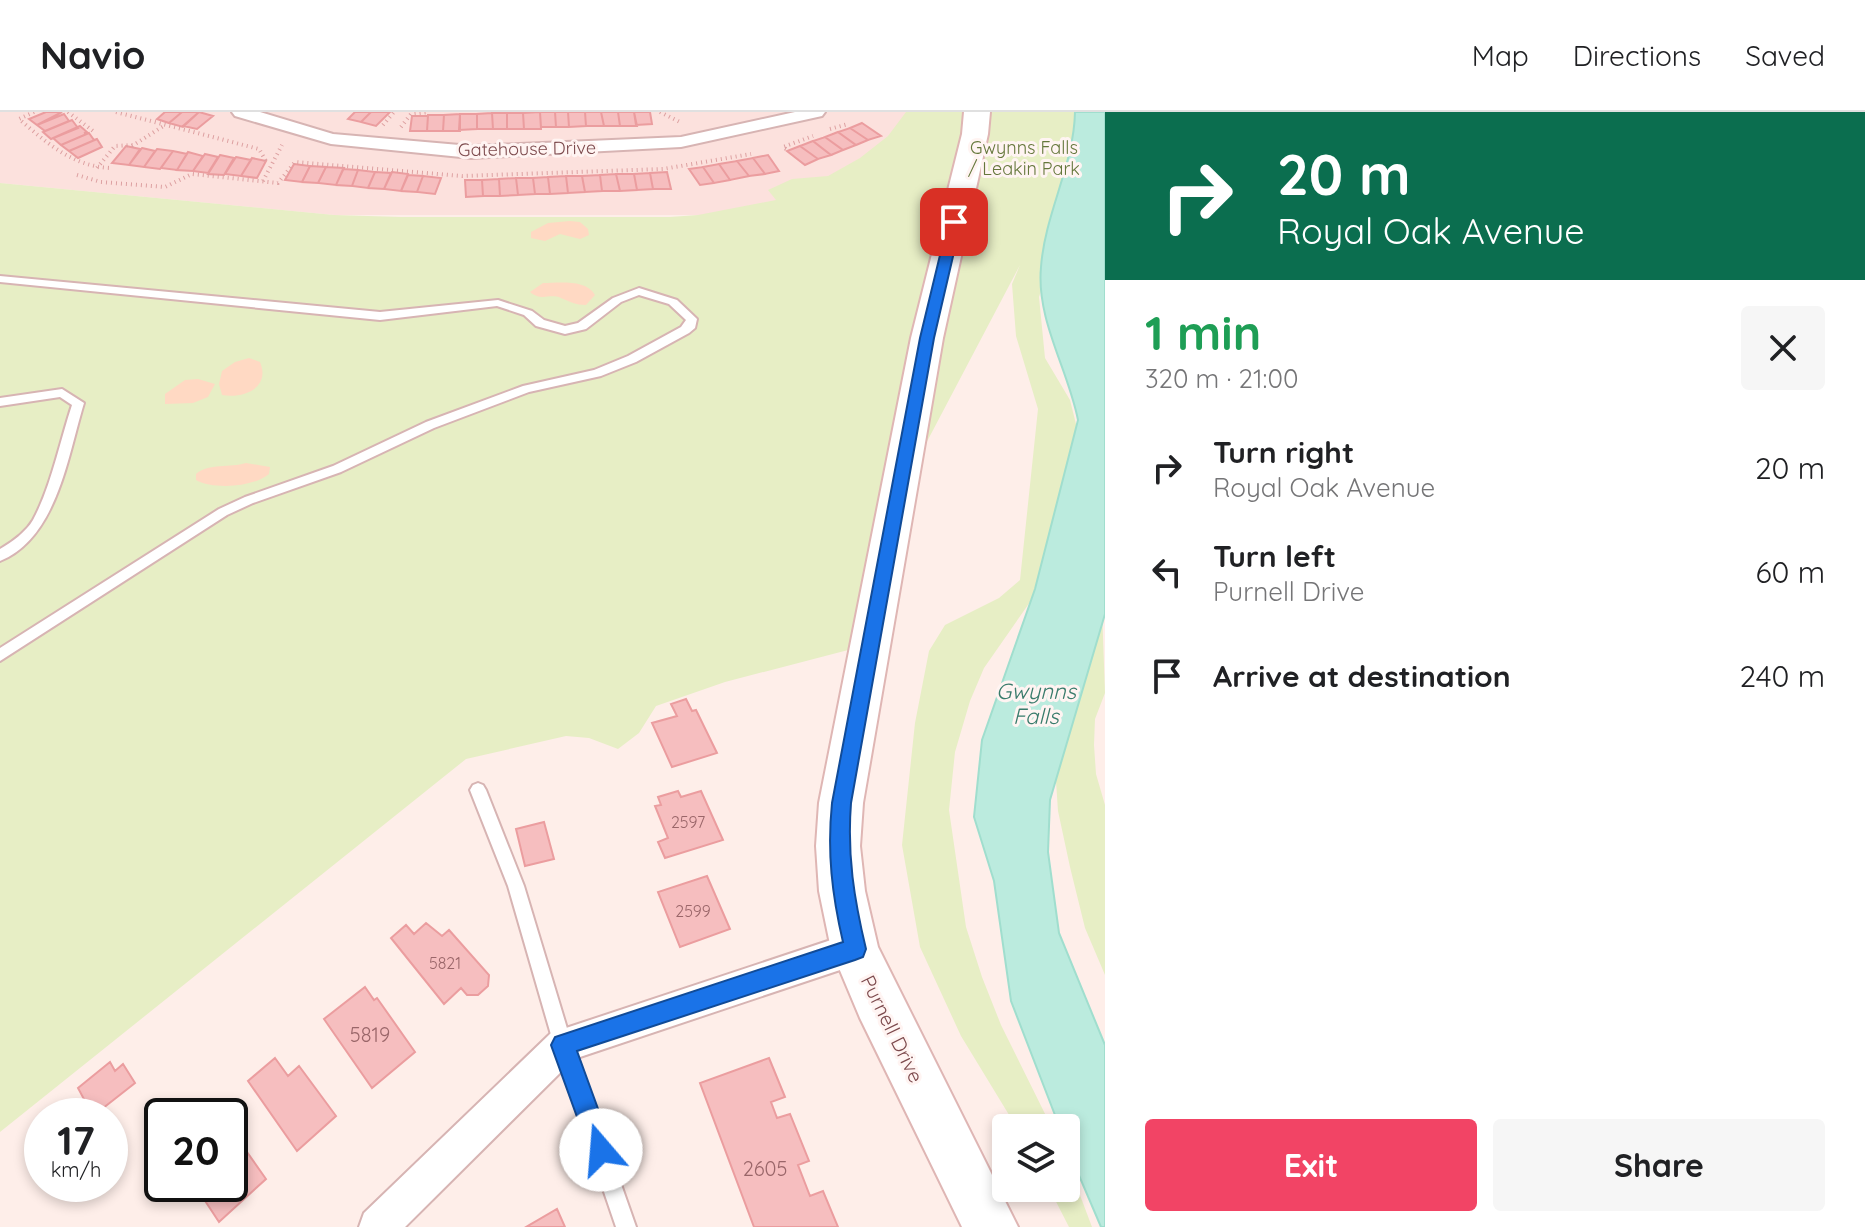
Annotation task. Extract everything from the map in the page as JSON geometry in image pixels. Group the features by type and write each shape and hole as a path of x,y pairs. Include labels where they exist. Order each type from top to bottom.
{"street":[{"name":"Gatehouse Drive","path":"241,112 331,139 471,152 681,142 816,112"},
{"name":"Purnell Drive","path":"977,112 975,134 927,338 841,803 838,846 842,891 855,949 877,1001 991,1227"},
{"path":"378,1227 563,1045 855,949"}],"lane":[{"path":"0,279 380,316 498,303 528,313 540,323 565,330 582,326 617,300 639,291 673,302 692,319 685,330 632,359 597,373 527,389 454,416 337,469 223,512 0,655"},
{"path":"0,402 62,393 78,403 50,494 37,525 17,545 0,556"},
{"path":"478,790 516,886 563,1045 626,1227"}],"path":[{"path":"34,112 19,119 71,161 110,168"},
{"path":"68,112 93,131"},
{"path":"116,112 252,146 259,149 266,161"},
{"path":"396,133 411,114 429,112"},
{"path":"660,112 686,125"},
{"path":"97,168 115,146 133,145 165,125"},
{"path":"252,146 261,138"},
{"path":"263,181 282,144"},
{"path":"77,175 101,182 165,187 192,174 278,183"}],"shaded area":[{"path":"0,112 977,112 954,222 698,215 334,215 0,183"}],"green space":[{"path":"906,112 967,112 852,649 725,682 656,706 639,733 618,749 589,738 566,736 466,759 42,1098 24,1098 24,1113 0,1132 0,183 334,215 670,217 698,215 776,200 768,190 792,179 828,176 860,158 888,136"},
{"name":"Gwynns Falls / Leakin Park","path":"984,112 1099,112 1039,297 1045,358 1070,400 1078,432 1060,524 1030,602 984,668 970,701 955,752 949,810 966,927 1001,1025 1045,1114 1008,1114 961,1036 920,947 902,845 915,723 929,651 945,625 999,598 1020,580 1038,409 1016,336 1012,284 1020,265 912,470"},
{"path":"1102,609 1105,693 1095,719 1094,745 1096,774 1105,805 1105,975 1085,928 1070,867 1058,811 1053,737"},
{"path":"1080,1195 1092,1227 1069,1227 1056,1202 1080,1202"}],"sand":[{"path":"580,222 588,229 589,235 580,239 560,234 545,241 531,238 531,232 548,223"},
{"path":"543,283 579,284 595,295 586,305 582,305 530,292"},
{"path":"249,358 260,362 262,379 258,385 246,393 222,395 219,384 222,371 235,362"},
{"path":"198,379 215,384 208,397 193,403 165,404 165,394 185,380"},
{"path":"246,463 270,467 269,474 254,482 234,486 196,480 196,474 207,468"}],"water":[{"name":"Gwynns Falls","path":"1075,112 1105,112 1105,614 1050,800 1048,852 1059,933 1105,1045 1105,1227 1101,1227 1080,1178 1080,1114 1055,1114 1011,1001 994,881 974,817 982,740 1035,589 1078,420 1048,325 1041,287 1048,227 1073,132"}],"building":[{"path":"46,112 62,112 37,125 29,119"},
{"path":"165,112 182,112 169,123 157,119"},
{"path":"182,112 199,112 183,127 169,123"},
{"path":"199,112 213,116 197,129 183,126"},
{"path":"355,112 371,112 361,122 348,119"},
{"path":"371,112 390,112 376,126 361,122"},
{"path":"540,112 541,129 524,129 523,113"},
{"path":"540,112 555,112 556,127 541,127"},
{"path":"555,112 568,112 569,127 556,127"},
{"path":"568,112 585,112 586,126 569,127"},
{"path":"585,112 601,112 604,126 586,126"},
{"path":"601,112 618,112 620,126 604,126"},
{"path":"618,112 634,112 637,126 620,126"},
{"path":"634,112 650,112 652,124 636,125"},
{"path":"492,113 493,129 477,129 477,114"},
{"path":"492,113 507,113 507,129 493,129"},
{"path":"507,113 523,113 524,129 507,129"},
{"path":"64,114 69,121 45,131 37,125"},
{"path":"460,114 460,131 443,131 444,115"},
{"path":"460,114 477,114 477,129 459,130"},
{"path":"428,115 444,115 443,131 427,131"},
{"path":"412,116 428,116 427,131 410,131"},
{"path":"72,120 78,128 51,139 43,132"},
{"path":"862,123 881,136 868,140 850,128"},
{"path":"80,126 87,132 84,133 89,133 61,145 53,138"},
{"path":"850,128 868,140 856,145 838,132"},
{"path":"838,132 856,145 843,150 825,137"},
{"path":"89,133 94,140 97,139 69,151 61,145"},
{"path":"825,137 843,150 831,155 813,141"},
{"path":"97,139 102,147 78,158 69,151"},
{"path":"813,141 831,155 818,159 800,146"},
{"path":"126,146 140,149 129,165 112,163"},
{"path":"800,146 818,159 805,165 787,151"},
{"path":"142,148 155,151 144,167 129,165"},
{"path":"157,149 173,151 160,169 144,167"},
{"path":"173,151 187,154 177,170 161,168"},
{"path":"188,152 203,156 193,171 177,170"},
{"path":"205,154 218,157 208,173 193,171"},
{"path":"220,155 234,158 224,175 208,174"},
{"path":"768,155 779,171 765,174 753,158"},
{"path":"236,157 251,160 241,176 225,174"},
{"path":"252,158 266,161 257,178 241,176"},
{"path":"753,158 765,174 749,176 737,161"},
{"path":"737,161 749,176 730,180 719,164"},
{"path":"294,164 310,166 302,182 285,180"},
{"path":"719,164 730,180 714,183 703,167"},
{"path":"310,166 326,167 318,183 302,182"},
{"path":"326,167 344,168 336,185 318,183"},
{"path":"703,167 714,183 700,185 689,169"},
{"path":"343,169 358,170 352,186 336,185"},
{"path":"358,170 375,172 368,188 352,186"},
{"path":"375,172 391,173 384,189 368,188"},
{"path":"392,172 408,174 401,191 384,189"},
{"path":"667,172 671,189 653,189 650,173"},
{"path":"650,173 653,189 637,190 634,174"},
{"path":"616,174 634,174 637,190 620,191"},
{"path":"616,174 620,191 602,191 600,175"},
{"path":"408,175 423,176 417,192 401,191"},
{"path":"600,175 602,191 585,192 582,176"},
{"path":"423,176 441,178 435,194 417,192"},
{"path":"566,176 582,176 585,192 568,193"},
{"path":"566,176 568,193 550,194 548,177"},
{"path":"548,177 550,194 535,194 533,178"},
{"path":"516,178 518,195 500,196 499,179"},
{"path":"516,178 533,178 535,194 518,195"},
{"path":"499,179 500,196 483,196 482,180"},
{"path":"465,180 482,180 483,196 466,197"},
{"path":"686,699 692,711 696,710 717,753 672,767 652,723 677,716 671,704"},
{"path":"678,791 681,797 701,791 723,840 665,858 658,842 668,838 655,806 661,805 658,797"},
{"path":"544,822 554,859 525,866 516,829"},
{"path":"707,876 730,929 680,947 658,892"},
{"path":"426,923 442,936 449,930 489,975 488,986 478,995 467,995 461,988 444,1004 391,938 406,925 414,934"},
{"path":"365,987 374,1000 377,998 415,1052 372,1088 324,1019"},
{"path":"275,1058 288,1076 299,1066 336,1116 297,1151 248,1081"},
{"path":"769,1058 785,1097 771,1102 777,1118 790,1114 809,1161 798,1165 810,1196 823,1191 838,1227 754,1227 700,1083"},
{"path":"110,1062 115,1071 123,1064 135,1083 116,1098 83,1098 78,1088"},
{"path":"248,1154 266,1179 248,1195"},
{"path":"206,1202 241,1202 219,1222"},
{"path":"557,1209 565,1227 526,1227"}],"route":[{"path":"601,1150 563,1045 855,949 842,891 838,846 841,803 927,338 954,222"}]}
